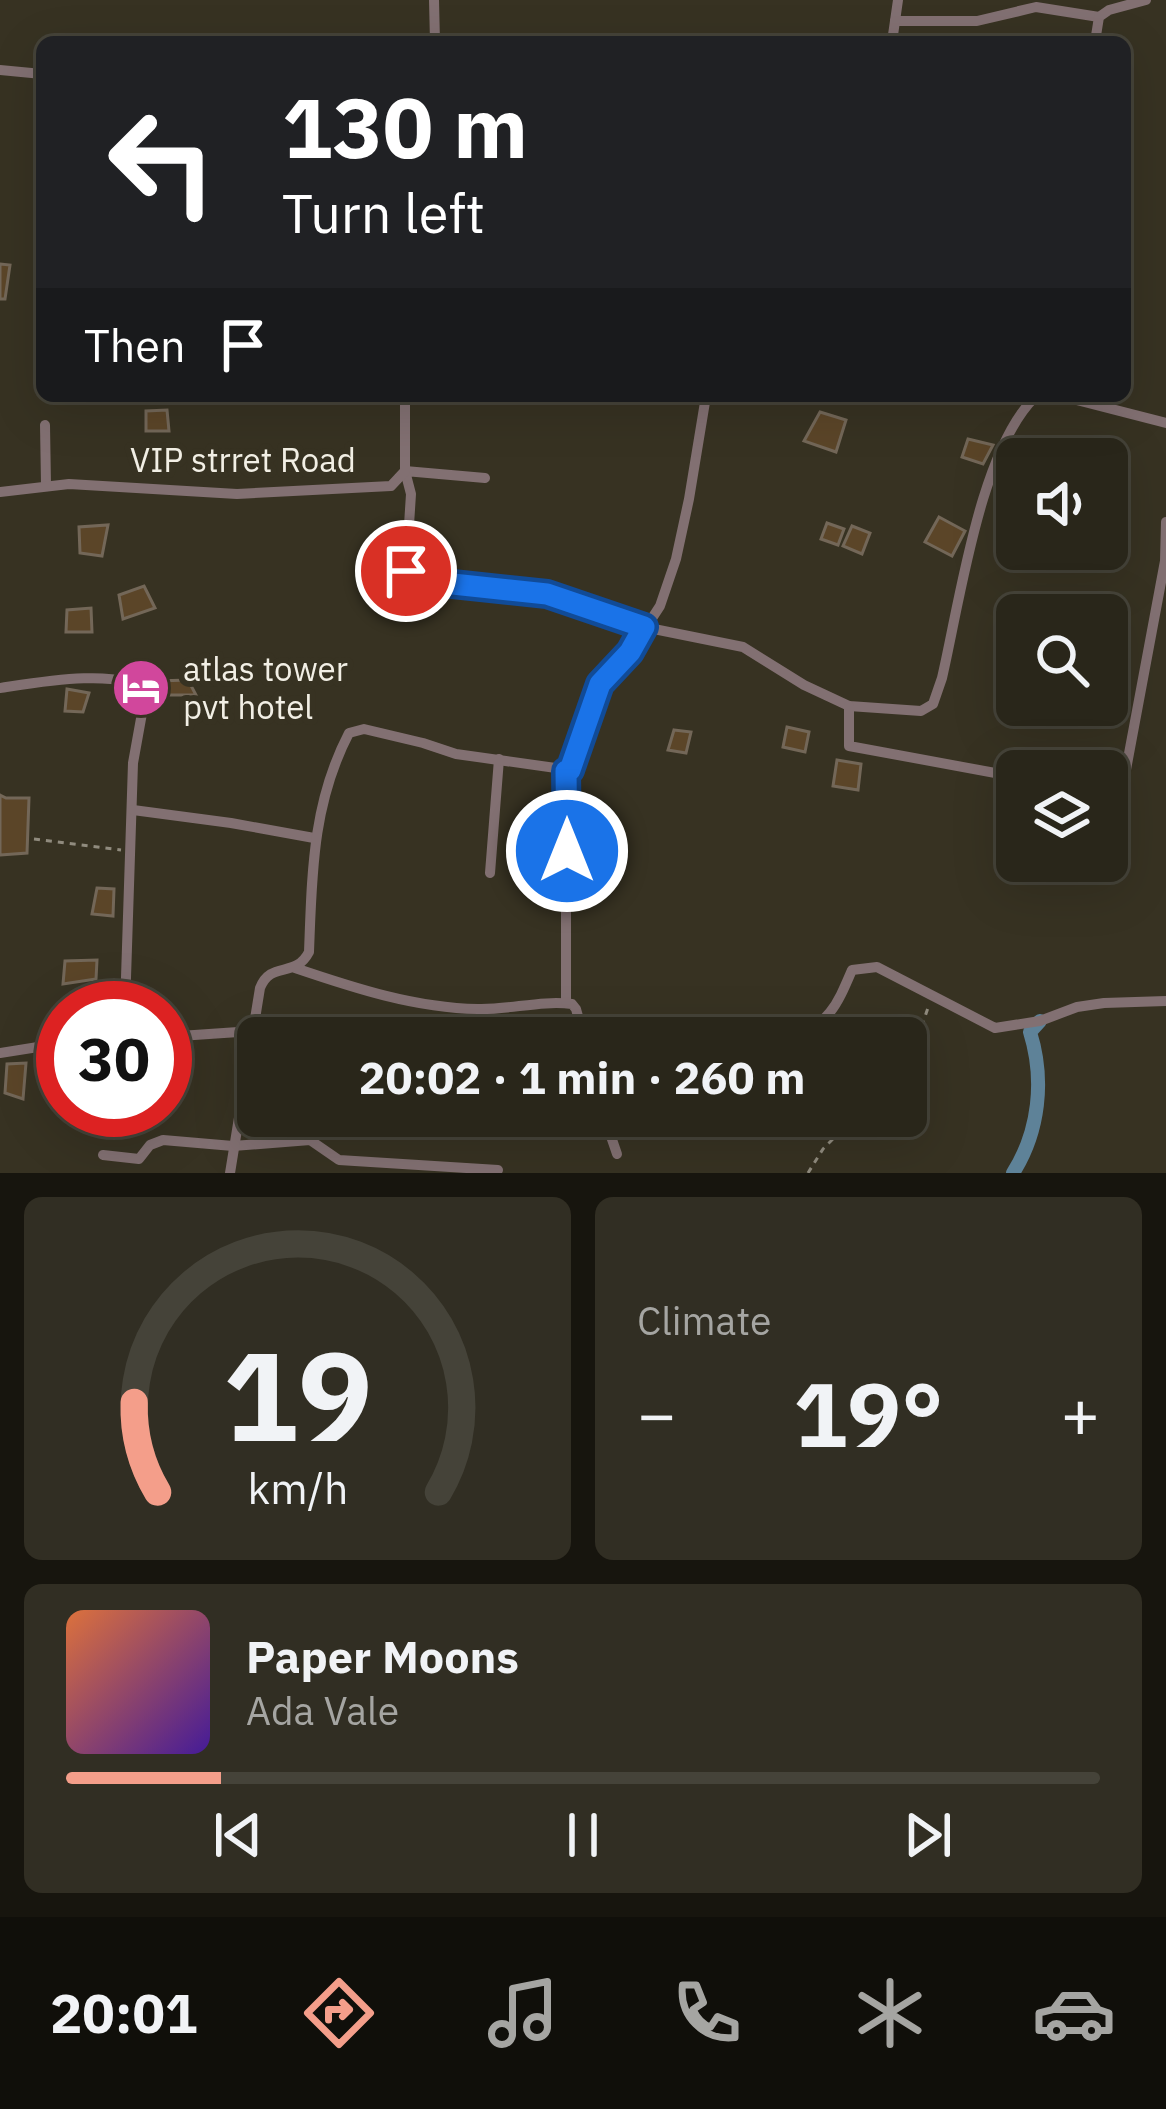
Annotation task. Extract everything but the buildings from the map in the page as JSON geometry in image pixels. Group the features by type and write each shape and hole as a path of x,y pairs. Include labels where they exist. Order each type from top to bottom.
{"street":[{"path":"434,0 435,36"},
{"path":"893,36 898,0"},
{"path":"895,21 977,21 1036,7 1099,17 1146,0"},
{"path":"1096,36 1099,17"},
{"path":"0,70 36,73"},
{"name":"VIP strret Road","path":"0,492 46,485 237,494 391,486 405,471 405,402"},
{"path":"255,1017 264,977 295,968 309,952 314,838 349,733 364,729 456,754 570,770 600,684 630,652 660,606 676,559 705,402"},
{"path":"485,478 405,471 411,494 406,571 412,577 547,594 644,627 742,647 849,706 921,712 933,704 942,678 984,495 1019,413 1030,402"},
{"path":"1084,402 1166,422"},
{"path":"45,425 46,485"},
{"path":"1128,759 1165,561 1166,522"},
{"path":"0,688 97,679 142,686 146,691 134,750 126,981"},
{"path":"849,706 848,746 996,773"},
{"path":"490,872 500,759"},
{"path":"566,771 566,1002"},
{"path":"133,810 314,838"},
{"path":"827,1017 852,970 877,967 994,1028 1040,1021 1078,1007 1166,1001"},
{"path":"295,968 358,990 441,1006 482,1010 566,1002 578,1017"},
{"path":"192,1035 237,1032"},
{"path":"0,1053 36,1047"},
{"path":"230,1173 237,1123"},
{"path":"611,1137 617,1154"},
{"path":"103,1155 139,1159 150,1145 163,1140 233,1146 310,1140 339,1160 499,1169"}],"path":[{"path":"34,839 130,851"},
{"path":"925,1017 931,1000"},
{"path":"808,1173 836,1137"}],"waterway":[{"path":"1013,1173 1034,1123 1038,1087 1030,1032 1040,1021"}],"place":[{"name":"atlas tower pvt hotel","path":"141,688"}],"route":[{"path":"406,571 434,582 547,594 644,627 630,652 600,684 566,771 567,851"}]}
